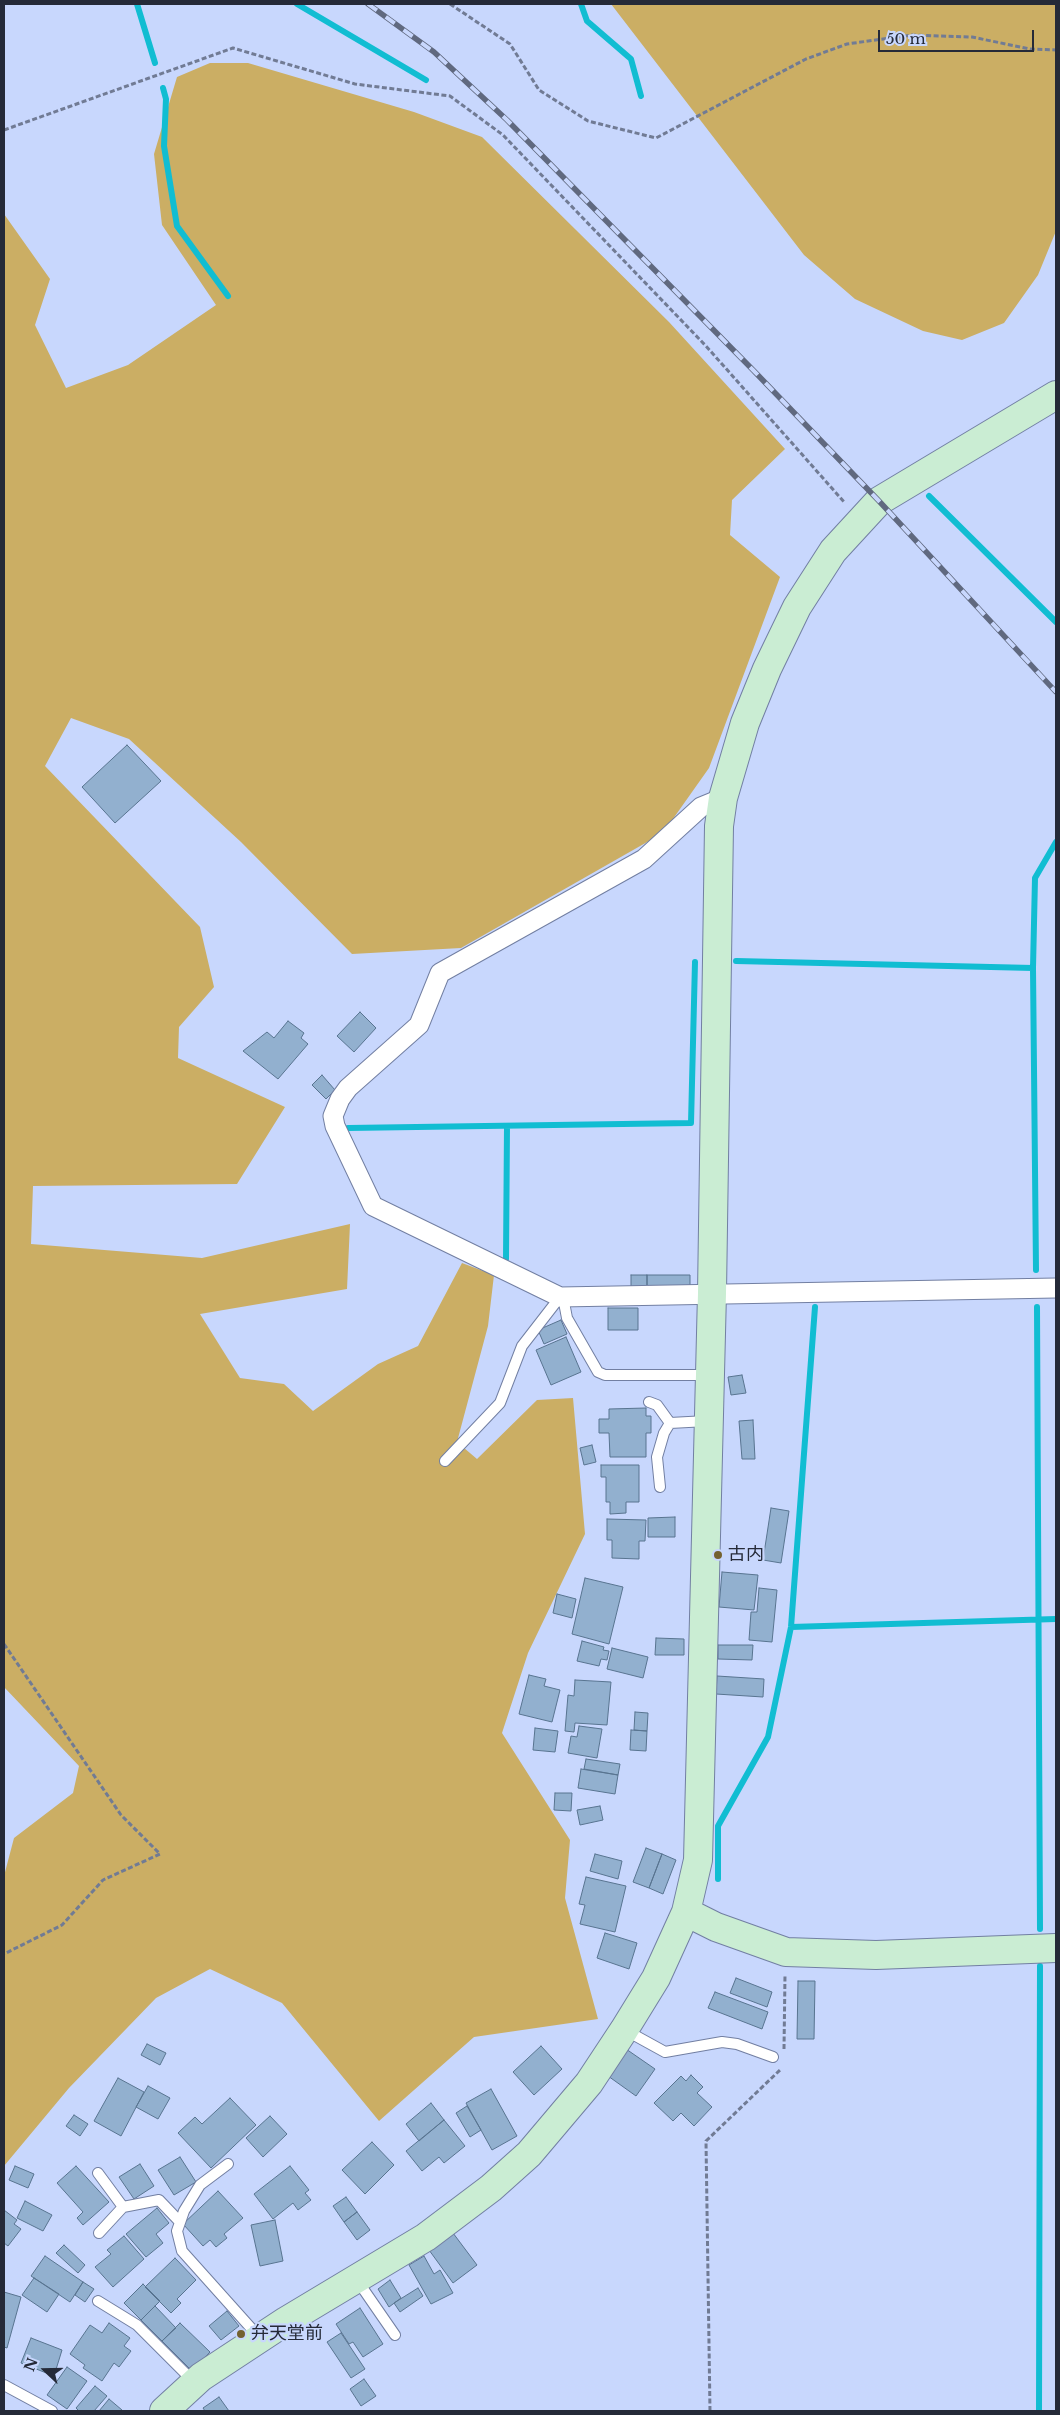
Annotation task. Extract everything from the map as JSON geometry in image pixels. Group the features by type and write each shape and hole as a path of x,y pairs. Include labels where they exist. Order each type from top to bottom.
{"street":[{"path":"164,2411 194,2382 260,2338 426,2237 491,2188 529,2154 588,2083 624,2030 656,1978 686,1912 698,1860 711,1375 719,826 723,798 745,723 767,669 793,616 833,551 879,501 1056,395"},
{"path":"723,798 701,807 644,859 440,973 420,1025 348,1088 340,1099 333,1116 335,1126 373,1206 562,1297 1056,1288"},
{"path":"686,1912 716,1927 786,1952 876,1955 1056,1948"}],"lane":[{"path":"562,1297 567,1318 598,1372 604,1375 711,1375"},
{"path":"445,1461 500,1403 522,1346 562,1297"},
{"path":"648,1402 657,1406 670,1423"},
{"path":"670,1423 692,1420 709,1421"},
{"path":"660,1487 657,1457 664,1433 670,1423"},
{"path":"624,2030 665,2052 722,2042 737,2044 773,2057"},
{"path":"228,2164 200,2185 177,2231 182,2251 260,2338"},
{"path":"98,2173 123,2207"},
{"path":"99,2232 123,2207 160,2200 180,2222"},
{"path":"356,2279 395,2335"},
{"path":"98,2301 137,2326 194,2382"},
{"path":"4,2385 52,2411"}],"path":[{"path":"450,4 510,44 539,90 588,121 656,138 806,59 847,44 922,35 972,37 1030,49 1056,50"},
{"path":"4,130 233,48 354,84 450,96 503,135 706,346 861,521"},
{"path":"4,1644 121,1815 160,1854 103,1880 62,1925 4,1954"},
{"path":"706,2141 710,2411"}],"shaded area":[{"path":"611,4 1056,4 1056,231 1038,275 1004,323 962,340 923,331 855,299 804,255"},
{"path":"210,63 248,63 414,112 482,137 669,322 785,449 732,500 730,535 780,577 709,768 663,833 461,948 352,954 241,842 129,739 71,718 45,766 200,927 214,987 179,1027 178,1058 285,1107 237,1184 33,1186 31,1244 202,1258 350,1224 347,1289 200,1314 240,1378 284,1384 313,1411 378,1364 418,1346 462,1263 494,1275 488,1326 457,1442 477,1459 537,1400 573,1398 585,1534 528,1653 502,1733 570,1840 565,1898 598,2019 474,2037 379,2121 282,2003 210,1969 156,1998 69,2088 4,2166 4,1876 14,1838 73,1793 79,1766 4,1687 4,214 50,279 35,325 66,388 128,365 216,305 162,225 154,154 177,77"}],"building":[{"path":"127,745 161,781 115,823 82,787"},
{"path":"360,1012 376,1028 354,1052 337,1036"},
{"path":"288,1021 304,1033 301,1038 308,1044 278,1079 243,1051 267,1032 274,1038"},
{"path":"322,1075 335,1090 326,1099 312,1085"},
{"path":"631,1275 647,1275 647,1291 631,1291"},
{"path":"647,1275 690,1275 690,1291 647,1291"},
{"path":"608,1308 638,1308 638,1330 608,1330"},
{"path":"561,1320 567,1334 544,1344 538,1330"},
{"path":"566,1337 581,1372 551,1385 536,1350"},
{"path":"742,1375 746,1393 731,1395 728,1377"},
{"path":"646,1408 646,1416 651,1416 651,1433 646,1433 646,1457 610,1457 609,1433 599,1433 599,1419 609,1419 609,1409"},
{"path":"753,1420 755,1459 742,1459 739,1421"},
{"path":"592,1445 596,1462 584,1465 580,1448"},
{"path":"601,1465 639,1465 639,1502 626,1502 626,1513 610,1514 610,1502 606,1502 606,1477 601,1477"},
{"path":"771,1508 789,1511 781,1563 763,1560"},
{"path":"675,1517 675,1537 648,1537 648,1518"},
{"path":"607,1519 646,1520 645,1541 639,1541 639,1559 612,1558 612,1540 607,1540"},
{"path":"722,1572 758,1575 754,1610 719,1607"},
{"path":"585,1578 623,1587 609,1644 572,1634"},
{"path":"759,1588 777,1590 772,1642 749,1640 751,1612 757,1612"},
{"path":"557,1594 576,1599 572,1618 553,1613"},
{"path":"656,1638 684,1639 684,1655 655,1655"},
{"path":"582,1641 604,1647 603,1650 609,1651 607,1660 601,1659 599,1666 577,1661"},
{"path":"718,1645 753,1645 752,1660 718,1659"},
{"path":"612,1648 648,1657 643,1678 607,1669"},
{"path":"529,1675 546,1679 544,1686 560,1690 552,1722 519,1714"},
{"path":"717,1676 764,1679 763,1697 716,1694"},
{"path":"575,1680 611,1682 607,1725 575,1723 574,1732 565,1731 568,1695 574,1696"},
{"path":"635,1712 648,1713 647,1731 634,1730"},
{"path":"579,1726 602,1729 597,1758 568,1753 571,1736 577,1737"},
{"path":"535,1728 558,1731 555,1752 533,1750"},
{"path":"631,1730 647,1731 646,1751 630,1750"},
{"path":"586,1759 620,1764 618,1775 584,1769"},
{"path":"581,1769 618,1775 615,1794 578,1788"},
{"path":"555,1793 572,1793 571,1811 554,1810"},
{"path":"600,1806 603,1820 580,1825 577,1810"},
{"path":"646,1848 662,1854 649,1888 633,1882"},
{"path":"595,1854 622,1861 618,1879 590,1871"},
{"path":"662,1854 676,1860 663,1894 649,1888"},
{"path":"586,1877 626,1886 615,1932 580,1924 585,1905 579,1904"},
{"path":"605,1933 637,1943 629,1969 597,1958"},
{"path":"736,1978 772,1992 767,2007 730,1993"},
{"path":"798,1981 815,1981 814,2039 797,2039"},
{"path":"715,1992 768,2012 762,2029 708,2008"},
{"path":"147,2044 166,2053 160,2065 141,2055"},
{"path":"541,2046 562,2069 534,2095 513,2072"},
{"path":"626,2049 655,2069 636,2096 608,2076"},
{"path":"691,2075 703,2087 697,2093 712,2107 694,2126 681,2113 673,2121 654,2103 681,2076 686,2081"},
{"path":"118,2078 144,2092 121,2136 94,2121"},
{"path":"148,2086 170,2098 158,2119 136,2107"},
{"path":"491,2089 517,2136 492,2150 466,2103"},
{"path":"230,2098 256,2125 211,2168 178,2133 195,2117 202,2124"},
{"path":"431,2103 444,2120 419,2141 406,2124"},
{"path":"467,2106 481,2130 470,2137 456,2113"},
{"path":"74,2115 88,2124 80,2136 66,2126"},
{"path":"270,2116 287,2134 263,2157 246,2138"},
{"path":"444,2120 465,2146 444,2163 439,2157 422,2171 406,2151"},
{"path":"372,2142 394,2165 365,2194 342,2170"},
{"path":"180,2157 196,2182 174,2195 158,2170"},
{"path":"140,2164 154,2186 134,2199 119,2177"},
{"path":"15,2166 34,2174 28,2188 9,2180"},
{"path":"76,2166 109,2202 83,2225 77,2218 83,2212 57,2183"},
{"path":"290,2166 309,2190 305,2193 311,2200 298,2210 293,2203 273,2219 254,2194"},
{"path":"218,2191 243,2218 224,2234 227,2238 216,2247 210,2240 203,2246 183,2224"},
{"path":"346,2197 357,2212 344,2222 333,2206"},
{"path":"25,2201 52,2215 43,2231 17,2218"},
{"path":"157,2208 169,2223 156,2234 163,2243 146,2257 126,2234"},
{"path":"4,2210 17,2220 14,2224 21,2229 8,2246 4,2243"},
{"path":"357,2212 370,2230 357,2240 344,2222"},
{"path":"275,2220 283,2261 260,2266 251,2225"},
{"path":"453,2233 477,2265 453,2283 429,2250"},
{"path":"124,2236 144,2259 113,2287 95,2267 111,2254 107,2250"},
{"path":"64,2245 85,2265 78,2273 56,2253"},
{"path":"45,2256 83,2282 70,2302 31,2276"},
{"path":"424,2256 434,2274 440,2270 453,2293 431,2304 409,2265"},
{"path":"175,2258 196,2280 177,2299 181,2303 171,2313 145,2287"},
{"path":"34,2278 59,2294 47,2312 22,2295"},
{"path":"390,2280 401,2298 389,2307 378,2289"},
{"path":"83,2282 94,2289 85,2302 75,2295"},
{"path":"143,2284 160,2301 141,2320 124,2303"},
{"path":"418,2288 423,2296 400,2312 394,2303"},
{"path":"4,2292 21,2297 7,2348 4,2347"},
{"path":"155,2306 176,2328 162,2341 141,2320"},
{"path":"360,2308 383,2344 363,2357 353,2342 349,2344 336,2324"},
{"path":"227,2311 239,2326 221,2340 209,2326"},
{"path":"109,2323 130,2338 124,2346 131,2351 119,2367 114,2363 102,2381 83,2368 85,2365 70,2354 90,2325 102,2333"},
{"path":"180,2323 210,2352 192,2371 162,2341"},
{"path":"341,2333 365,2369 351,2378 327,2342"},
{"path":"31,2338 62,2350 54,2376 21,2363"},
{"path":"67,2367 87,2381 67,2409 47,2395"},
{"path":"364,2379 376,2396 361,2406 350,2389"},
{"path":"95,2386 107,2396 94,2411 79,2411 76,2408"},
{"path":"219,2397 229,2411 205,2411 203,2408"},
{"path":"109,2399 122,2410 99,2411"}],"waterway":[{"path":"137,4 155,63"},
{"path":"297,4 426,80"},
{"path":"581,4 587,21 631,59 641,96"},
{"path":"163,88 166,99 164,146 177,226 228,296"},
{"path":"929,496 1056,622"},
{"path":"1036,1270 1033,968 1035,878 1056,842"},
{"path":"736,961 1033,968"},
{"path":"348,1128 691,1123 695,962"},
{"path":"506,1259 507,1126"},
{"path":"718,1879 718,1826 768,1737 791,1627 815,1307"},
{"path":"1037,1307 1040,1929"},
{"path":"791,1627 1056,1619"},
{"path":"1039,2411 1040,1966"}],"railway":[{"path":"368,4 434,52 507,120 879,501 1056,692"}],"place":[{"name":"古内","path":"718,1555"},
{"name":"弁天堂前","path":"241,2334"}]}
